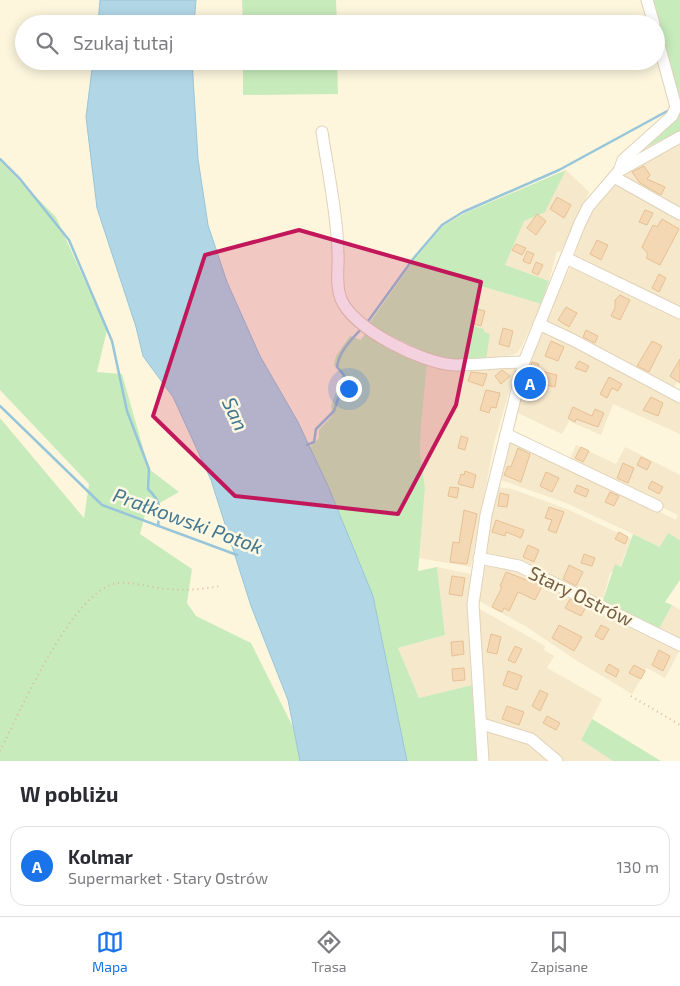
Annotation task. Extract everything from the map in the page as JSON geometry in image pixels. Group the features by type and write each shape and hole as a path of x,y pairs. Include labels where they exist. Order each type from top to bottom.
{"street":[{"path":"647,0 651,15"},
{"path":"483,761 473,604 486,516 524,362 588,207 617,174 623,160 672,116 678,107 665,64"},
{"path":"322,132 338,253 338,284 340,297 347,311 364,326 414,354 438,362 455,365 489,362 524,362"},
{"path":"617,174 680,137"},
{"path":"617,174 680,214"},
{"path":"566,258 680,314"},
{"path":"539,324 680,397"},
{"path":"506,434 657,506"},
{"name":"Stary Ostrów","path":"479,558 519,566 680,645"},
{"path":"482,724 531,740 557,761"}],"path":[{"path":"0,751 54,645 77,613 93,596 115,583 200,590 220,586"},
{"path":"631,696 680,725"}],"highlighted area":[{"path":"299,230 481,282 456,405 398,514 235,496 153,416 205,255"}],"shaded area":[{"path":"680,145 680,212 629,183 623,175 639,162 663,154"},
{"path":"566,170 589,192 561,252 557,251 549,281 505,265 524,221 545,211"},
{"path":"618,182 680,217 680,311 574,257 588,216"},
{"path":"571,266 680,315 680,378 672,390 544,322"},
{"path":"481,286 541,304 521,348 516,354 486,359 484,329 470,325"},
{"path":"545,330 680,399 680,434 613,404 601,435 569,421 562,434 518,413 523,392 541,395 542,390 556,389 530,360 541,331"},
{"path":"530,360 540,363 539,369 559,374 556,389 539,391 523,387"},
{"path":"427,363 516,368 494,443 471,567 419,558 425,488 420,454 421,426"},
{"path":"511,441 581,472 676,520 678,515 569,461 576,445 616,464 625,447 680,475 680,540 668,533 661,547 566,503 498,479"},
{"path":"496,487 512,489 567,509 631,539 620,567 610,573 602,603 483,553"},
{"path":"484,563 515,567 680,650 665,678 647,668 632,694 574,659 527,627 479,601"},
{"path":"437,567 471,574 467,603 472,685 419,698 398,648 445,635"},
{"path":"672,605 680,610 680,643 658,631"},
{"path":"478,608 545,646 544,650 554,656 547,668 602,699 581,740 613,761 561,761 487,721"},
{"path":"488,729 527,741 552,761 487,761"}],"green space":[{"path":"242,0 336,0 337,15 243,15"},
{"path":"652,0 680,0 680,99 665,48 665,15 656,15"},
{"path":"243,70 337,70 338,94 243,95"},
{"path":"680,112 680,131 639,151"},
{"path":"0,161 56,217 107,330 97,372 122,374 149,469 179,492 146,511 140,534 192,569 187,603 196,616 251,643 293,727 300,761 0,761 0,418 84,518 89,484 0,390"},
{"path":"566,170 545,212 524,221 505,265 549,281 541,304 481,286 470,325 484,329 484,332 490,334 486,359 455,359 431,355 368,325 414,260 443,226 465,213"},
{"path":"366,332 427,363 420,454 425,488 418,571 437,567 445,635 398,648 419,698 472,685 477,761 407,761 373,596 310,447 319,438 319,430 332,416 331,406 342,375 334,365 336,356 350,336 361,340"},
{"path":"668,533 680,540 680,580 665,602 672,605 658,631 602,603 615,564 621,567 633,534 660,547"},
{"path":"592,719 661,761 613,761 581,740"}],"water":[{"path":"100,0 196,0 195,15 99,15"},
{"name":"San","path":"92,70 193,70 198,159 208,225 227,282 260,356 298,422 328,486 373,596 407,761 300,761 288,700 251,606 211,480 173,397 143,356 136,327 97,208 86,117"}],"building":[{"path":"644,166 650,175 647,179 665,187 661,195 640,183 632,172"},
{"path":"557,197 571,205 564,218 550,209"},
{"path":"645,210 653,213 647,225 639,222"},
{"path":"537,214 546,221 536,235 527,228"},
{"path":"662,219 679,229 660,265 646,258 648,254 642,247 653,225 657,227"},
{"path":"597,240 608,245 601,260 590,254"},
{"path":"516,244 526,248 522,255 512,250"},
{"path":"527,251 534,254 530,264 523,261"},
{"path":"536,262 543,265 538,275 532,272"},
{"path":"659,274 666,278 659,292 652,288"},
{"path":"620,295 630,300 620,320 611,316 615,308 615,300"},
{"path":"566,307 577,313 569,327 558,320"},
{"path":"477,309 485,311 481,326 474,324"},
{"path":"503,328 513,331 509,347 499,344"},
{"path":"586,330 598,336 595,343 583,337"},
{"path":"551,341 564,347 558,361 545,356"},
{"path":"652,341 662,346 649,372 637,366"},
{"path":"680,359 680,383 670,376"},
{"path":"579,361 589,366 586,372 575,368"},
{"path":"532,362 539,364 537,370 557,375 555,387 535,382 533,388 526,387"},
{"path":"502,370 510,376 501,384 495,376"},
{"path":"471,372 487,374 483,386 468,381"},
{"path":"609,377 622,384 618,391 612,388 607,398 600,394"},
{"path":"486,390 500,393 496,408 491,407 489,413 480,410"},
{"path":"651,397 663,403 658,416 643,410"},
{"path":"573,407 592,416 595,409 604,413 598,427 576,419 575,422 568,418"},
{"path":"461,436 468,438 465,450 458,448"},
{"path":"581,447 589,451 583,462 575,458"},
{"path":"518,448 530,454 521,482 504,475 508,466 511,467"},
{"path":"641,457 651,462 647,470 637,465"},
{"path":"623,463 634,468 628,483 617,478"},
{"path":"465,471 476,475 473,488 458,484 461,474 464,475"},
{"path":"546,472 559,478 552,492 540,486"},
{"path":"652,481 663,487 659,494 648,488"},
{"path":"577,485 589,490 586,497 574,492"},
{"path":"450,487 459,488 457,498 448,496"},
{"path":"610,492 619,496 614,506 605,502"},
{"path":"500,493 509,495 507,507 498,506"},
{"path":"549,507 564,512 556,533 548,530 552,520 545,518"},
{"path":"464,510 477,514 467,564 450,562 453,542 459,543"},
{"path":"496,520 524,530 521,538 506,532 505,536 492,532"},
{"path":"619,532 628,537 625,544 615,539"},
{"path":"528,545 539,550 534,562 523,557"},
{"path":"584,554 595,558 592,566 581,563"},
{"path":"569,565 583,572 576,586 563,579"},
{"path":"506,572 542,586 535,600 518,592 509,611 504,608 502,612 492,607 502,587 500,586"},
{"path":"452,576 465,578 462,596 449,594"},
{"path":"570,599 586,607 581,616 565,608"},
{"path":"559,625 582,637 574,651 552,638"},
{"path":"601,625 609,629 603,640 595,636"},
{"path":"491,634 501,637 497,654 487,652"},
{"path":"463,641 464,654 452,656 451,642"},
{"path":"515,646 522,649 515,663 508,660"},
{"path":"659,650 670,656 663,671 652,665"},
{"path":"609,664 619,670 616,677 605,671"},
{"path":"634,665 645,671 641,679 629,673"},
{"path":"464,668 465,680 453,681 452,669"},
{"path":"508,671 522,676 517,690 503,685"},
{"path":"540,690 548,694 540,711 532,706"},
{"path":"507,706 524,712 519,725 502,719"},
{"path":"547,716 560,723 556,730 543,723"}],"waterway":[{"path":"366,324 413,259 442,225 463,212 559,170 671,109"},
{"path":"0,159 20,179 69,240 112,341 127,411 149,469 148,489 156,498 159,506 158,526"},
{"path":"307,445 314,442 316,429 334,411 339,396 347,386 344,375 337,367 338,361 346,346 362,328"},
{"name":"Prałkowski Potok","path":"0,406 102,505 237,555"}],"place":[{"name":"Kolmar","path":"530,383"}]}
